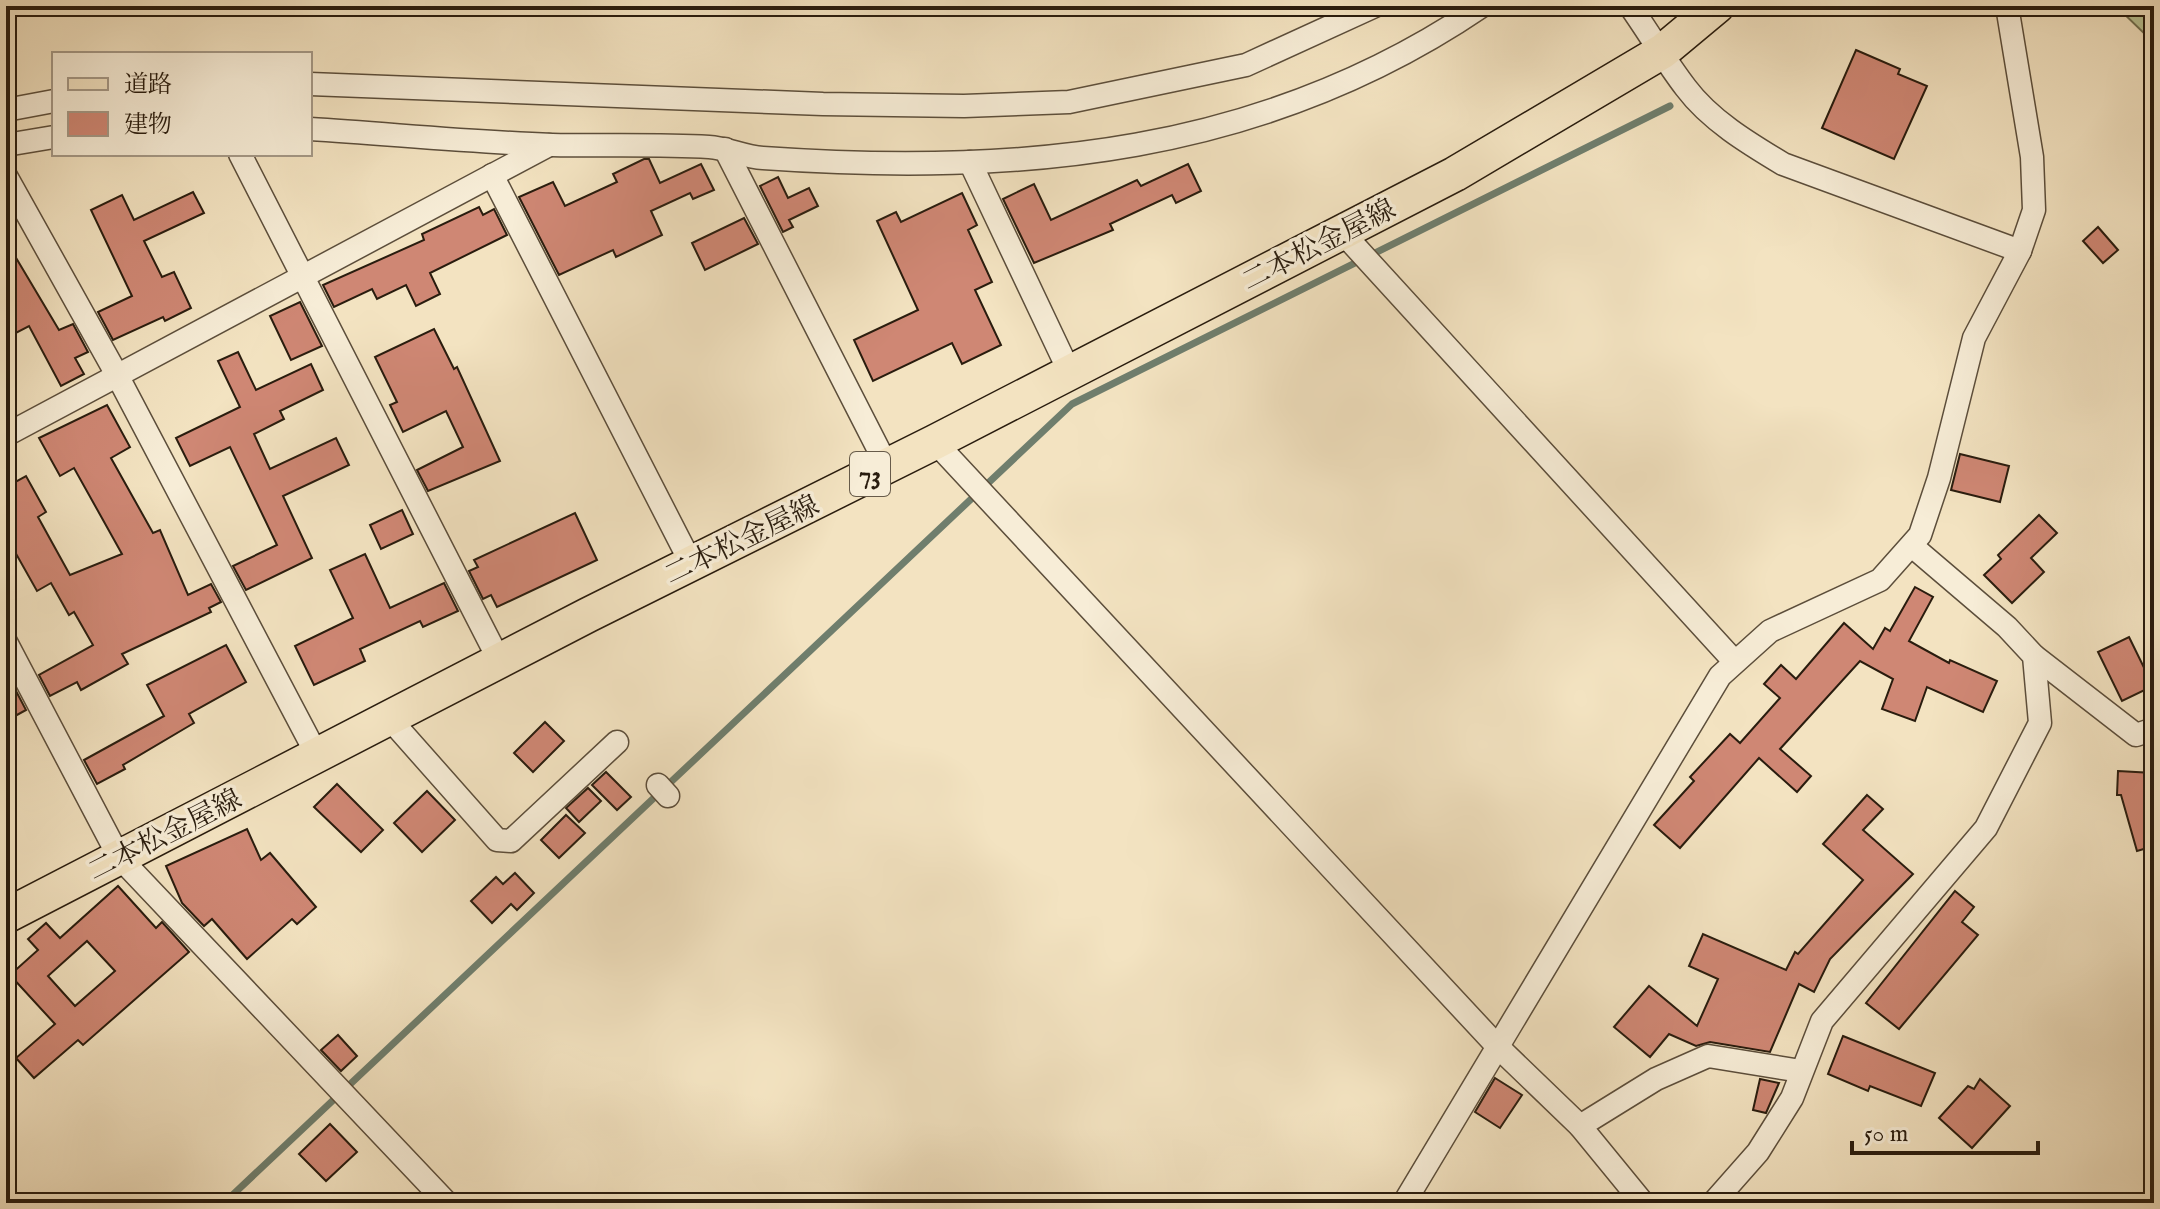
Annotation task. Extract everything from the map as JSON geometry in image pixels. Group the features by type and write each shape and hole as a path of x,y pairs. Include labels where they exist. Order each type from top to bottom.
{"main road":[{"name":"二本松金屋線","path":"6,916 1069,371 1355,246 1469,166 1663,51 1717,6"}],"street":[{"path":"312,84 823,104 964,106 1069,102 1246,65 1375,6"},
{"path":"312,129 550,145 725,149 758,158 970,162 1068,157 1188,137 1273,111 1392,61 1482,6"},
{"path":"1630,6 1686,88 1707,111 1783,164 2020,251"},
{"path":"1404,1203 1710,691 1734,661 1770,631 1880,580 1920,535 1939,478 1974,338 2020,251 2034,210 2032,157 2007,6"},
{"path":"6,110 52,101"},
{"path":"6,145 52,137"},
{"path":"6,435 550,145"},
{"path":"725,149 887,466"},
{"path":"241,156 500,662"},
{"path":"970,162 1069,371"},
{"path":"492,175 691,563"},
{"path":"6,176 117,375 317,755"},
{"path":"1355,246 1734,661"},
{"path":"935,442 986,501 1498,1047 1580,1126 1643,1203"},
{"path":"1912,546 2007,627 2034,656 2136,735 2154,729"},
{"path":"6,642 119,857 447,1203"},
{"path":"1713,1203 1758,1152 1792,1098 1822,1021 1986,828 2040,723 2034,656"},
{"path":"389,718 497,840 511,841 617,742"},
{"path":"1580,1126 1656,1079 1708,1056 1801,1071"}],"green space":[{"path":"2116,6 2154,6 2154,43"}],"building":[{"path":"1856,50 1900,69 1898,74 1927,86 1894,159 1822,128"},
{"path":"649,159 660,183 701,164 714,190 693,199 690,193 651,211 662,235 616,257 613,250 559,275 519,197 553,182 565,206 617,182 613,174"},
{"path":"1188,164 1201,191 1176,203 1172,195 1110,224 1113,230 1034,263 1003,199 1034,184 1051,220 1137,180 1141,186"},
{"path":"778,177 788,198 809,188 818,206 789,220 793,227 783,232 760,186"},
{"path":"193,192 204,213 144,241 162,277 174,272 191,308 113,340 98,312 132,296 91,210 122,195 134,220"},
{"path":"962,193 977,225 968,230 992,282 975,290 1001,345 962,364 952,343 873,381 854,340 918,310 877,221 896,212 901,222"},
{"path":"479,207 483,215 494,209 507,235 430,273 440,294 416,306 406,285 377,299 372,289 334,307 323,285 424,240 422,234"},
{"path":"744,218 758,244 705,270 692,243"},
{"path":"2098,227 2118,250 2103,263 2083,241"},
{"path":"6,241 59,330 73,324 88,352 75,358 84,374 61,386 29,326 6,338"},
{"path":"300,302 322,346 291,360 270,316"},
{"path":"434,329 454,369 457,367 500,461 428,491 417,470 463,447 446,411 403,432 390,405 397,402 375,357"},
{"path":"238,352 256,390 311,364 323,390 280,411 284,419 254,434 270,469 336,438 349,465 283,496 312,558 246,590 233,566 277,545 230,447 190,466 176,438 240,407 218,361"},
{"path":"107,405 130,447 111,458 153,533 160,530 188,595 211,584 221,602 209,608 211,612 122,654 128,664 81,690 77,682 50,696 39,675 93,645 74,612 69,615 51,583 37,591 6,536 6,487 26,476 46,512 38,517 70,575 122,554 74,468 60,476 39,438"},
{"path":"1960,454 2009,466 2000,502 1951,490"},
{"path":"402,510 413,534 381,549 370,525"},
{"path":"575,513 597,560 497,607 491,595 483,599 469,571 478,567 474,560"},
{"path":"2039,515 2057,533 2031,558 2044,572 2012,603 1984,575 2001,559 1998,555"},
{"path":"365,554 390,608 444,583 458,611 423,627 420,621 360,649 365,661 314,685 295,646 353,618 330,570"},
{"path":"1915,587 1933,597 1909,641 1949,663 1950,660 1997,681 1983,712 1927,687 1915,721 1882,709 1893,679 1860,661 1780,749 1811,776 1797,792 1759,758 1680,848 1654,825 1694,781 1690,777 1730,734 1740,743 1780,698 1764,684 1781,665 1796,679 1844,623 1873,649 1885,628 1890,631"},
{"path":"2129,637 2153,686 2122,701 2098,652"},
{"path":"226,645 246,682 189,714 194,723 97,784 84,760 164,716 147,685"},
{"path":"16,691 26,710 6,721 6,696"},
{"path":"545,722 564,741 533,772 514,753"},
{"path":"2118,771 2153,773 2154,846 2137,851 2121,795 2117,795"},
{"path":"606,772 631,797 617,810 592,785"},
{"path":"337,784 383,830 361,852 314,807"},
{"path":"588,788 601,801 579,822 566,808"},
{"path":"427,791 455,820 422,852 394,823"},
{"path":"1867,795 1883,809 1863,830 1913,874 1830,959 1814,992 1799,984 1770,1052 1710,1042 1696,1046 1669,1034 1650,1057 1614,1027 1649,986 1697,1026 1718,979 1689,966 1703,934 1786,970 1795,952 1798,954 1863,880 1823,844"},
{"path":"566,815 585,833 559,858 541,840"},
{"path":"247,829 261,860 270,853 316,907 297,924 292,919 247,959 212,919 204,926 182,903 166,866"},
{"path":"515,873 534,893 517,910 511,904 492,923 471,901 496,877 503,884"},
{"path":"118,886 156,928 162,922 189,952 83,1045 78,1040 34,1078 16,1058 55,1024 10,975 38,950 28,939 46,923 60,938","holes":["87,941 115,971 75,1006 48,976"]},
{"path":"1955,891 1974,907 1962,922 1978,935 1899,1029 1866,1003"},
{"path":"338,1035 357,1056 341,1071 321,1050"},
{"path":"1843,1036 1935,1073 1921,1106 1870,1086 1868,1091 1828,1074"},
{"path":"1495,1078 1522,1095 1500,1128 1475,1112"},
{"path":"1760,1079 1779,1083 1766,1113 1753,1110"},
{"path":"1980,1079 2010,1106 1972,1148 1939,1118 1968,1086 1974,1089"},
{"path":"330,1124 357,1152 326,1181 299,1154"}],"waterway":[{"path":"224,1203 1072,404 1670,106"}]}
